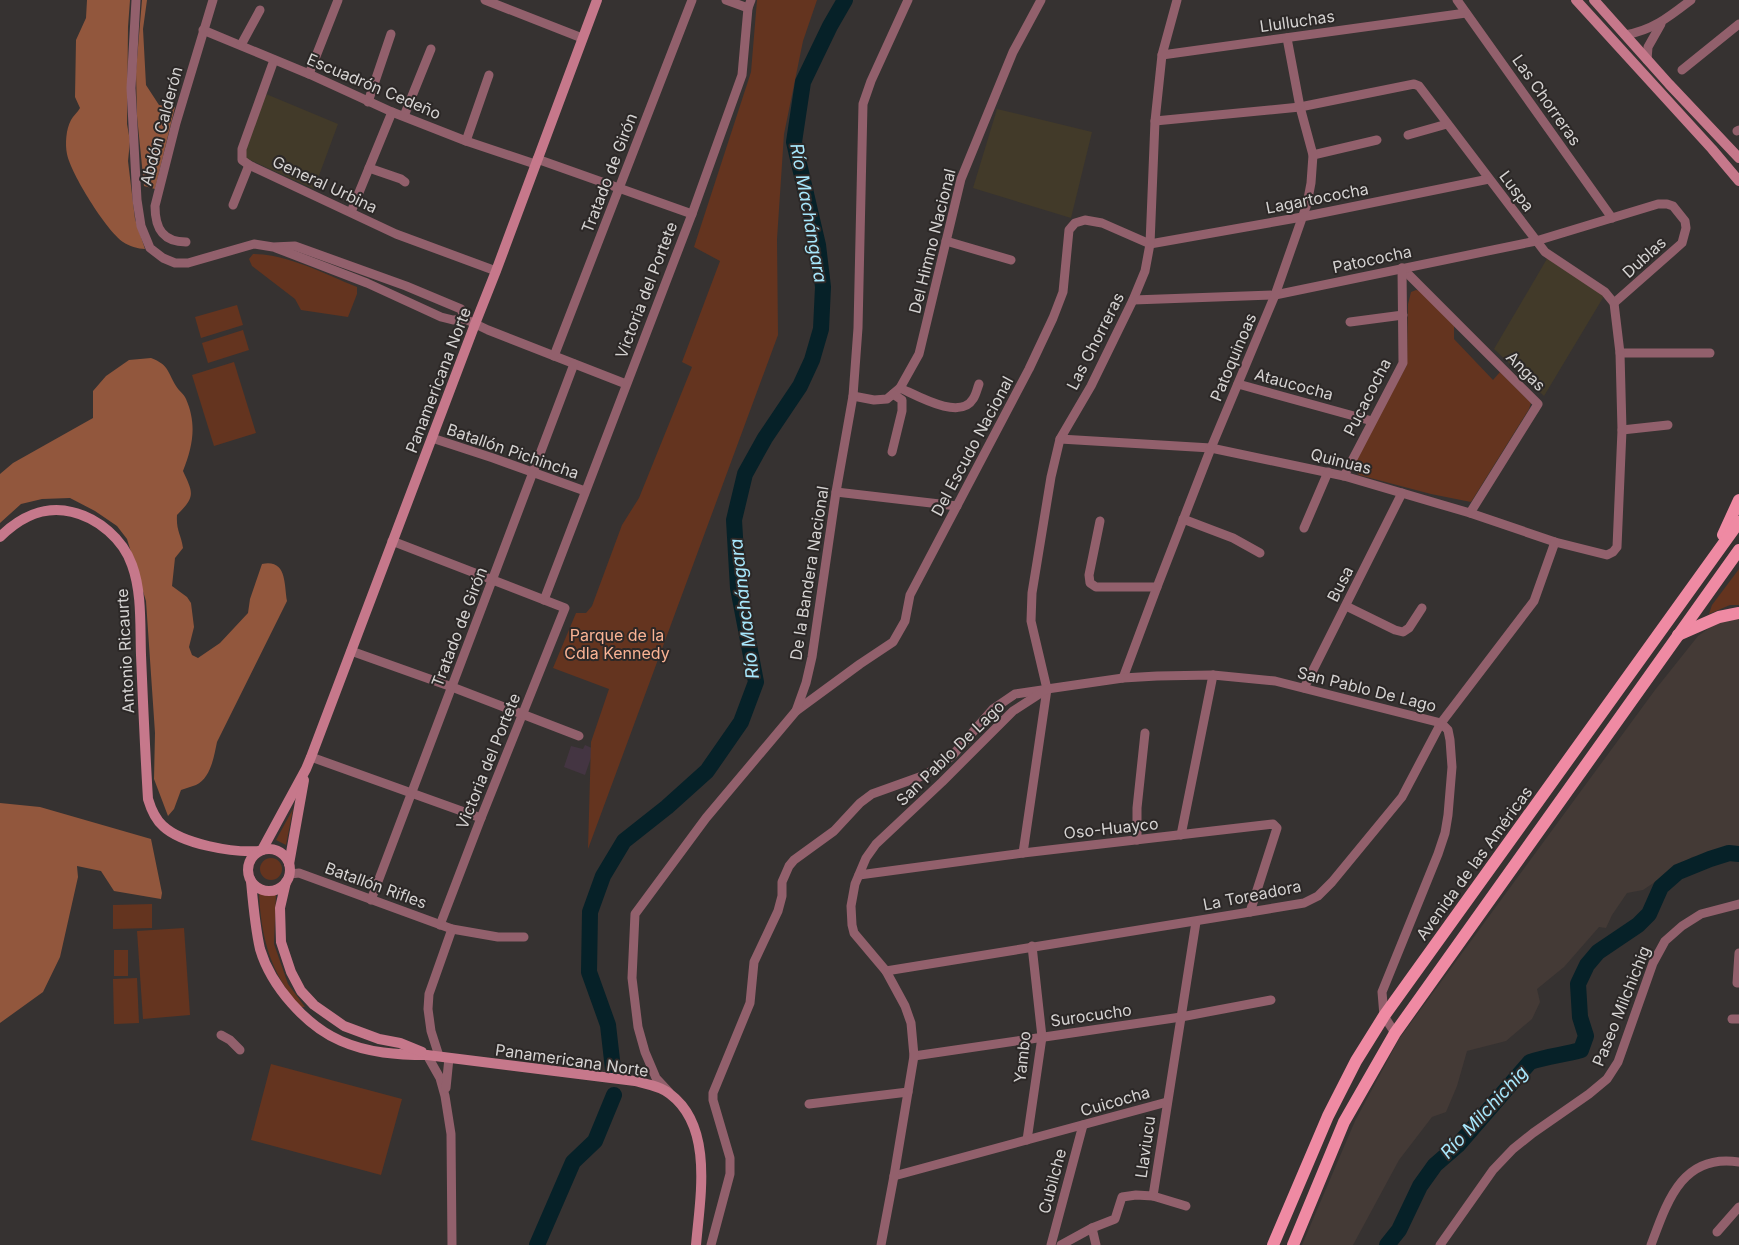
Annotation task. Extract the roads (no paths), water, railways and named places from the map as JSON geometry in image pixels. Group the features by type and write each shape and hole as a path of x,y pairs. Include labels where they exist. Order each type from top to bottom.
{"main road":[{"name":"Panamericana Norte","path":"596,0 496,270 311,757 260,851 250,860 248,865 261,950 270,973 289,1002 318,1027 342,1042 360,1048 398,1055 427,1055 635,1081 670,1093 689,1115 699,1139 702,1183 696,1245"},
{"path":"1576,0 1739,181"},
{"path":"1594,0 1647,60 1739,158"},
{"path":"1712,557 1739,500"},
{"name":"Antonio Ricaurte","path":"0,537 22,519 36,513 67,511 83,514 96,521 125,550 132,564 138,598 148,800 153,813 161,825 170,833 181,838 227,850 260,851"},
{"name":"Avenida de las Américas","path":"1273,1245 1328,1116 1356,1061 1384,1016 1712,557 1739,522"},
{"name":"Avenida de las Américas","path":"1293,1245 1344,1122 1395,1032 1739,550"},
{"path":"1678,636 1719,617 1739,613"},
{"name":"Panamericana Norte","path":"306,769 280,908 281,942 291,972 301,990 314,1005 344,1026 380,1039 400,1043 427,1055"},
{"path":"227,850 244,866 255,886 268,891 275,890 288,873 283,854 271,849 260,851"}],"street":[{"path":"136,0 131,88 137,200 141,226 150,248 163,258 175,263 188,263 254,244 295,246 406,286 461,309 465,319"},
{"name":"Abdón Calderón","path":"186,242 175,242 160,231 155,217 155,206 176,123 213,0"},
{"path":"309,74 338,0"},
{"path":"485,0 582,38"},
{"name":"Tratado de Girón","path":"554,356 692,0"},
{"name":"Victoria del Portete","path":"440,925 565,608 544,600 692,214 742,75 749,4 726,0"},
{"name":"De la Bandera Nacional","path":"670,1093 656,1078 645,1052 638,1027 632,978 635,914 706,818 796,711 806,683 812,657 836,492 853,396 858,328 863,104 871,81 908,0"},
{"name":"Del Himno Nacional","path":"896,391 919,354 961,179 1013,52 1040,0"},
{"name":"Las Chorreras","path":"1047,689 1031,621 1032,593 1051,477 1060,439 1091,386 1145,271 1150,244 1155,121 1162,56 1177,0"},
{"name":"Las Chorreras","path":"1456,0 1612,218"},
{"path":"1625,35 1663,22 1691,0"},
{"path":"241,45 260,10"},
{"name":"Llulluchas","path":"1162,56 1466,13"},
{"path":"1647,60 1648,47 1663,22"},
{"path":"1682,70 1739,24"},
{"name":"Escuadrón Cedeño","path":"203,30 309,74 368,102 466,141 536,161 692,214"},
{"path":"368,102 392,34"},
{"name":"Patoquinoas","path":"1123,678 1156,587 1211,448 1275,295 1307,204 1312,183 1313,155 1300,107 1287,38"},
{"path":"404,116 430,49"},
{"name":"General Urbina","path":"274,60 242,149 242,160 248,165 396,234 496,270"},
{"path":"466,141 489,75"},
{"name":"Luspa","path":"1155,121 1300,107 1414,84 1419,86 1545,252 1605,292 1614,304"},
{"path":"351,212 392,112"},
{"path":"1408,135 1447,124"},
{"path":"1313,155 1377,140"},
{"path":"233,205 248,165"},
{"path":"369,168 405,182"},
{"name":"Lagartococha","path":"1150,244 1302,217 1489,179"},
{"name":"Patococha","path":"1133,300 1275,295 1536,241 1658,204 1673,206 1685,221 1686,228"},
{"name":"Del Escudo Nacional","path":"796,711 893,642 905,621 910,594 1029,369 1053,318 1063,292 1068,238 1072,226 1085,220 1102,223 1150,244"},
{"name":"Dublas","path":"1614,304 1682,242 1686,228"},
{"path":"946,241 1012,260"},
{"path":"273,246 367,283 441,317 453,320 465,319 626,384"},
{"name":"Pucacocha","path":"1344,476 1403,363 1402,268"},
{"name":"Angas","path":"1402,268 1538,404 1470,513"},
{"path":"1614,304 1620,353 1622,430 1668,425"},
{"path":"1350,322 1403,315"},
{"path":"1620,353 1710,353"},
{"name":"Tratado de Girón","path":"371,900 574,364"},
{"path":"896,391 942,406 955,408 966,406 973,400 979,384"},
{"name":"Ataucocha","path":"1238,384 1372,421"},
{"path":"853,396 874,400 887,399 896,391"},
{"path":"892,452 902,411 902,400 896,391"},
{"name":"Quinuas","path":"1060,439 1211,448 1328,472 1470,513 1555,542 1607,555 1613,552 1618,538 1622,430"},
{"name":"Batallón Pichincha","path":"432,438 533,472 585,492"},
{"path":"1304,528 1328,472"},
{"path":"836,492 957,506"},
{"name":"Busa","path":"1304,688 1402,493"},
{"path":"1183,519 1232,538 1260,553"},
{"path":"1100,521 1089,575 1090,582 1096,587 1156,587"},
{"path":"392,541 544,600"},
{"name":"La Toreadora","path":"886,971 1032,946 1196,922 1304,903 1318,896 1332,882 1402,797 1441,723 1534,601 1555,542"},
{"path":"1346,606 1395,630 1403,632 1409,628 1422,608"},
{"path":"352,650 579,736"},
{"path":"1181,835 1214,675"},
{"name":"San Pablo De Lago","path":"881,1245 914,1056 911,1023 905,1006 886,971 854,933 851,906 855,884 866,858 876,844 1013,711 1047,689 1123,678 1214,675 1275,681 1441,723 1448,730 1452,767 1445,833 1382,992 1384,1016"},
{"path":"711,1245 730,1174 730,1158 713,1100 713,1092 750,1002 754,962 778,911 782,896 782,882 789,866 800,854 834,831 860,803 872,794 926,775 952,756 993,709 1015,694 1047,689 1023,853"},
{"path":"1137,840 1137,808 1145,733"},
{"path":"311,757 481,818"},
{"name":"Oso-Huayco","path":"859,875 1023,853 1273,824 1277,827 1250,912"},
{"name":"Batallón Rifles","path":"288,873 299,873 452,929 498,937 524,937"},
{"name":"Paseo Milchichig","path":"1440,1245 1493,1170 1513,1149 1533,1132 1581,1100 1607,1079 1618,1062 1650,971 1665,941 1682,926 1702,914 1739,904"},
{"name":"Cuicocha","path":"894,1176 1166,1102 1196,922"},
{"path":"445,1096 444,1057 431,1031 428,1009 429,994 452,929"},
{"name":"Yambo","path":"1027,1140 1042,1037 1032,946"},
{"path":"1738,983 1739,953"},
{"name":"Surocucho","path":"914,1056 1181,1017 1271,1000"},
{"path":"1384,1016 1395,1032"},
{"path":"221,1035 230,1040 240,1050"},
{"path":"427,1055 440,1078 451,1134 452,1245"},
{"path":"809,1104 908,1092"},
{"name":"Llaviucu","path":"1153,1196 1166,1102"},
{"name":"Cubilche","path":"1050,1245 1083,1125"},
{"path":"1650,1245 1671,1196 1687,1174 1717,1161 1739,1162"},
{"name":"Llaviucu","path":"1061,1245 1092,1228 1115,1219 1122,1197 1136,1195 1153,1196 1186,1206"},
{"path":"1717,1232 1739,1207"},
{"path":"1092,1228 1096,1245"}],"waterway":[{"name":"Río Machángara","path":"613,1069 608,1025 589,972 590,912 603,876 624,841 667,807 707,771 741,722 756,682 738,588 734,520 745,474 765,438 800,386 812,360 821,329 823,287 818,245 794,142 803,82 845,0"},
{"name":"Río Milchichig","path":"1387,1245 1399,1230 1420,1186 1435,1165 1458,1145 1530,1062 1581,1050 1586,1036 1580,1017 1578,984 1587,965 1598,952 1638,925 1649,914 1661,887 1678,872 1729,853 1739,854"},
{"name":"Río Machángara","path":"537,1245 573,1162 595,1141 614,1095"}],"park label":[{"name":"Parque de la Cdla Kennedy","path":"617,644"}]}
